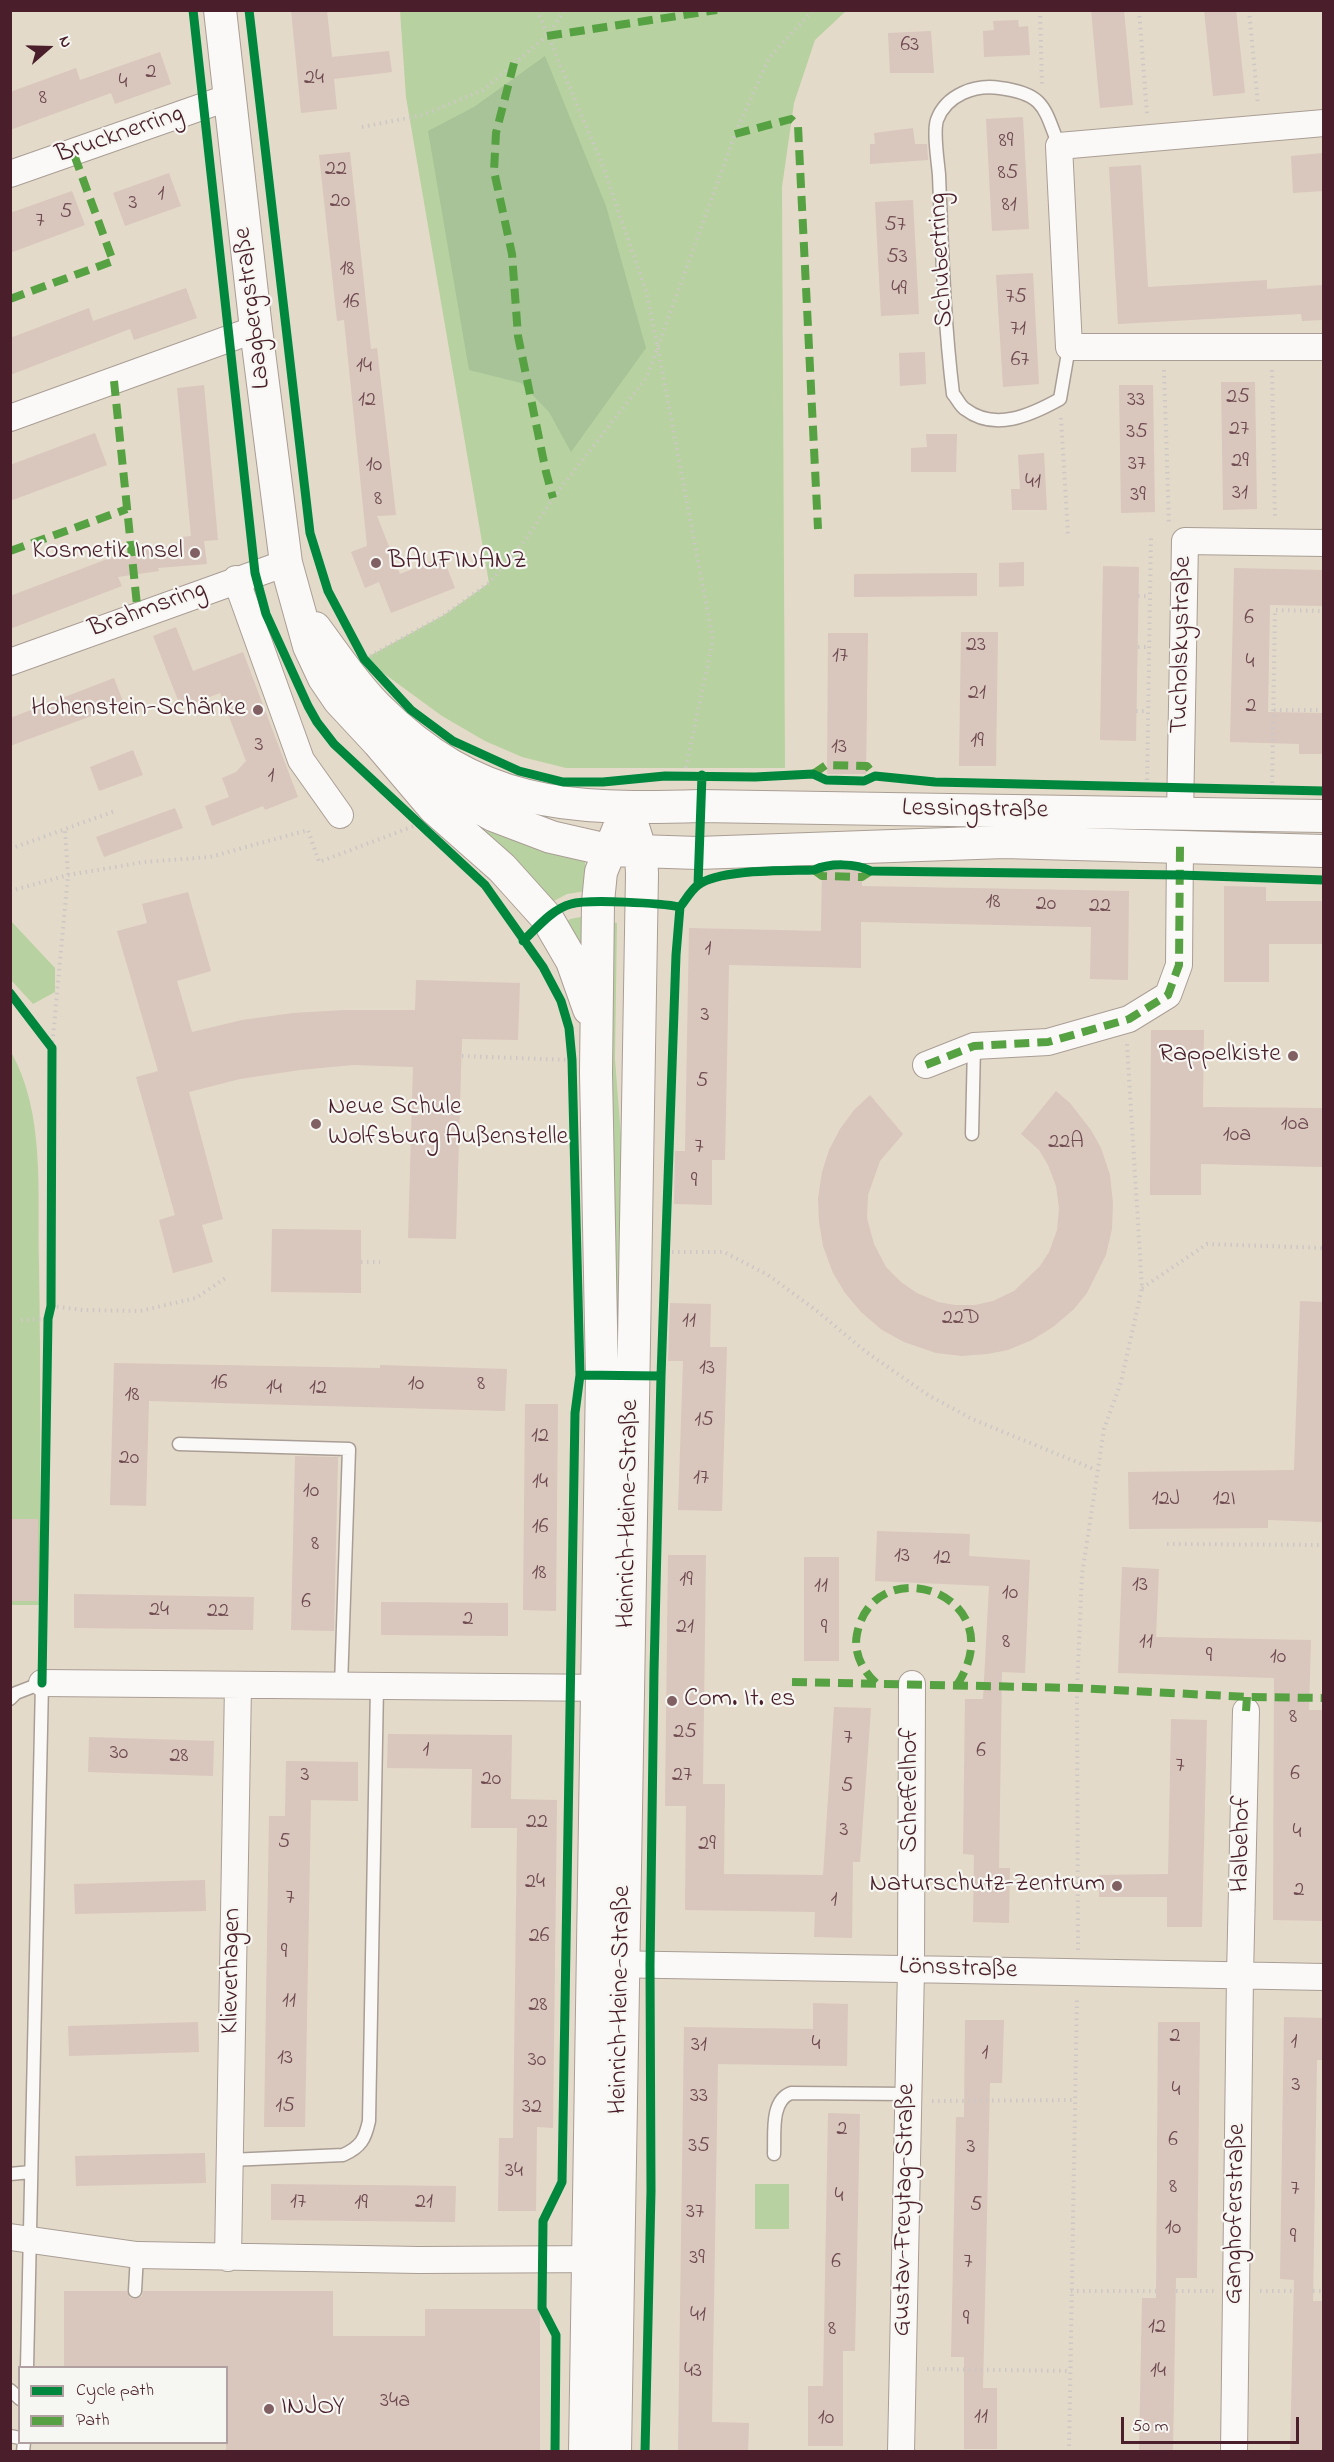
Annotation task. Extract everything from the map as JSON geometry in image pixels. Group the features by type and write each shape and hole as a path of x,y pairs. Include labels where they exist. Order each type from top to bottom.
{"street":[{"name":"Laagbergstraße","path":"220,10 256,329 286,563 309,646 324,678 339,700 378,742 434,782 493,815 551,837 608,850 642,852"},
{"name":"Brucknerring","path":"10,174 230,97"},
{"path":"1323,123 1059,146 1069,347 1323,347"},
{"path":"10,418 256,329"},
{"name":"Tucholskystraße","path":"1180,830 1185,541 1323,543"},
{"name":"Brahmsring","path":"10,662 236,579 286,563"},
{"path":"236,579 301,759 340,815"},
{"name":"Laagbergstraße","path":"297,603 341,664 375,705 434,756 475,779 520,795 559,803 627,808"},
{"name":"Laagbergstraße","path":"378,742 422,820"},
{"name":"Lessingstraße","path":"627,808 700,806 1180,830 1323,851"},
{"name":"Heinrich-Heine-Straße","path":"583,1041 601,872 627,808"},
{"name":"Heinrich-Heine-Straße","path":"585,2451 603,2259 612,1688 642,852 627,808"},
{"name":"Lessingstraße","path":"642,852 773,851 1004,842 1180,830 1323,816"},
{"name":"Heinrich-Heine-Straße","path":"422,820 502,868 547,918 572,962 583,1041 602,1376 612,1688"},
{"path":"926,1065 974,1046 1048,1042 1129,1019 1168,995 1179,965 1180,830"},
{"path":"42,1683 612,1688"},
{"name":"Scheffelhof","path":"911,1968 912,1684"},
{"name":"Klieverhagen","path":"228,2258 238,1685"},
{"name":"Halbehof","path":"1240,1976 1246,1711"},
{"name":"Lönsstraße","path":"608,1965 911,1968 1078,1974 1323,1977"},
{"name":"Gustav-Freytag-Straße","path":"901,2451 911,1968"},
{"name":"Ganghoferstraße","path":"1234,2451 1240,1976"},
{"path":"20,2238 137,2255 228,2258 603,2259"},
{"name":"Heinrich-Heine-Straße","path":"603,2259 615,2451"}],"lane":[{"name":"Schubertring","path":"1042,104 1033,96 987,86 950,99 936,122 941,243 954,393 964,409 997,420 1015,419 1040,410 1060,399"},
{"path":"1042,104 1059,146"},
{"path":"1060,399 1069,347"},
{"path":"972,1134 974,1046"},
{"path":"179,1444 349,1449 341,1686"},
{"path":"10,1699 16,1693 42,1683 31,2172 20,2238 27,2366"},
{"path":"229,2160 343,2155 357,2149 365,2139 369,2121 376,1686"},
{"path":"774,2154 777,2103 783,2096 791,2093 909,2098"},
{"path":"10,2174 31,2172"},
{"path":"135,2291 137,2255"}],"path":[{"path":"537,10 602,161 646,291 658,349 712,640 684,776"},
{"path":"362,128 423,115 483,90 547,36 565,10"},
{"path":"372,668 361,655 444,615 489,583 526,539 553,498 647,377 735,134 769,57 813,10"},
{"path":"1040,10 1042,104"},
{"path":"1138,10 1149,138"},
{"path":"1249,10 1260,128"},
{"path":"1164,348 1169,535"},
{"path":"1272,348 1275,542"},
{"path":"1060,399 1068,534"},
{"path":"1146,788 1151,535"},
{"path":"1138,596 1150,596"},
{"path":"1272,790 1275,610 1323,610"},
{"path":"1138,647 1149,647"},
{"path":"1274,710 1323,710"},
{"path":"1136,711 1148,711"},
{"path":"10,849 115,811"},
{"path":"10,891 68,875 144,862 210,857 308,830 319,862 422,820"},
{"path":"52,1048 68,875 65,830"},
{"path":"573,1071 572,1060 583,1041"},
{"path":"1069,2451 1078,1974 1077,1688 1082,1575 1096,1470 1104,1429 1120,1382 1142,1288 1126,1043"},
{"path":"462,1056 572,1060"},
{"path":"666,1263 667,1240"},
{"path":"1142,1288 1207,1244 1323,1248"},
{"path":"666,1251 724,1252 768,1275 817,1311 865,1351 928,1395 972,1419 1096,1470"},
{"path":"361,1262 380,1262"},
{"path":"51,1306 83,1310 140,1311 196,1298 227,1277"},
{"path":"21,1320 48,1319"},
{"path":"1167,1544 1323,1545"},
{"path":"909,2098 1075,2100"},
{"path":"1071,2291 1156,2291"},
{"path":"1313,2291 1323,2291"},
{"path":"903,2368 1070,2371"}],"green space":[{"path":"400,11 846,11 815,40 794,103 782,187 785,768 566,768 522,757 485,741 442,716 364,659 444,615 489,583 406,97"},
{"path":"545,56 606,206 646,348 571,452 549,412 521,383 469,370 428,131 474,107"},
{"path":"482,825 585,859 586,891 567,894 550,903 479,830"},
{"path":"586,916 586,964 565,923 570,919"},
{"path":"11,921 55,968 55,992 33,1004 11,980"},
{"path":"610,922 617,923 615,1059 623,1163 621,1363 614,1364"},
{"path":"11,1052 30,1102 37,1156 40,1605 11,1605"},
{"path":"755,2184 789,2184 789,2229 755,2229"}],"building":[{"path":"291,10 327,10 332,57 389,51 392,72 334,79 337,109 301,113"},
{"path":"1091,10 1124,10 1133,105 1100,108"},
{"path":"1204,10 1236,10 1245,93 1213,96"},
{"path":"1018,20 1019,27 1028,26 1030,55 984,57 983,31 994,30 993,21"},
{"path":"931,31 934,73 890,73 888,33"},
{"path":"160,52 171,84 115,104 111,93 10,130 10,92 76,68 80,80"},
{"path":"1023,117 1029,229 992,231 986,119"},
{"path":"913,128 915,144 927,144 928,160 870,164 870,144 875,144 874,133"},
{"path":"350,152 371,349 377,348 396,515 377,516 400,574 443,557 455,588 391,613 379,582 365,588 351,552 367,546 344,320 337,321 319,155"},
{"path":"1323,153 1323,191 1293,193 1291,156"},
{"path":"1141,165 1148,287 1267,280 1267,289 1323,285 1323,320 1302,321 1301,314 1118,324 1109,167"},
{"path":"169,173 181,206 125,226 113,193"},
{"path":"72,191 85,225 10,253 10,213"},
{"path":"913,200 919,314 881,316 875,202"},
{"path":"1033,273 1039,384 1003,387 996,275"},
{"path":"186,288 197,318 134,340 130,329 10,375 10,338 89,308 93,321"},
{"path":"925,352 926,384 900,386 899,353"},
{"path":"1221,382 1255,382 1257,509 1223,510"},
{"path":"204,385 218,540 204,541 207,564 158,568 159,571 118,577 122,586 10,629 10,596 131,550 182,544 182,537 191,536 177,388"},
{"path":"1119,385 1153,385 1155,512 1121,513"},
{"path":"95,433 107,465 10,501 10,465"},
{"path":"926,434 957,434 956,472 911,472 911,448 927,447"},
{"path":"1044,453 1047,510 1012,510 1011,489 1020,489 1018,455"},
{"path":"1024,562 1024,586 999,587 999,563"},
{"path":"1103,566 1139,567 1136,741 1100,740"},
{"path":"1234,568 1323,570 1323,606 1270,605 1268,712 1323,713 1323,754 1299,754 1299,744 1230,742"},
{"path":"977,573 977,596 854,597 854,574"},
{"path":"176,627 193,671 243,652 298,797 265,810 263,806 212,826 205,806 229,797 222,778 236,772 246,761 220,693 181,708 153,636"},
{"path":"961,632 998,632 996,766 959,766"},
{"path":"828,633 868,633 866,774 827,774"},
{"path":"114,678 124,704 10,746 10,718"},
{"path":"133,750 143,775 99,791 90,767"},
{"path":"175,808 183,828 104,857 96,837"},
{"path":"822,869 862,870 862,886 1129,891 1128,980 1090,979 1091,927 861,922 861,968 729,965 725,1160 712,1160 712,1205 674,1204 675,1151 685,1151 689,928 821,931"},
{"path":"1224,886 1266,887 1266,901 1323,901 1323,944 1269,944 1269,982 1224,982"},
{"path":"188,892 211,971 177,981 192,1032 242,1020 293,1013 415,1010 416,980 520,983 518,1040 462,1039 456,1239 408,1238 413,1067 353,1065 300,1070 240,1079 189,1092 223,1219 202,1225 213,1262 173,1273 159,1220 175,1215 136,1077 158,1071 117,931 147,923 142,904"},
{"path":"1151,1030 1204,1030 1203,1107 1323,1108 1323,1167 1201,1164 1201,1195 1150,1195"},
{"path":"1056,1091 1070,1103 1091,1130 1101,1148 1110,1175 1113,1203 1112,1229 1106,1255 1087,1293 1074,1309 1053,1327 1032,1340 1008,1350 987,1354 962,1356 936,1353 904,1342 882,1330 861,1312 845,1293 833,1273 823,1246 818,1198 822,1172 829,1150 840,1129 854,1110 870,1095 903,1134 880,1161 868,1195 867,1218 874,1244 886,1267 901,1282 917,1293 938,1302 975,1305 993,1301 1014,1291 1040,1266 1049,1252 1057,1230 1059,1208 1056,1186 1039,1150 1021,1134"},
{"path":"272,1229 361,1230 361,1293 271,1292"},
{"path":"1300,1301 1323,1302 1323,1522 1268,1520 1268,1528 1129,1529 1128,1472 1294,1470"},
{"path":"670,1303 711,1304 710,1347 727,1347 722,1511 678,1510 683,1361 668,1361"},
{"path":"114,1363 380,1368 380,1365 507,1369 505,1411 149,1401 146,1506 110,1505"},
{"path":"525,1404 558,1404 556,1611 523,1610"},
{"path":"295,1456 338,1457 334,1631 291,1630"},
{"path":"10,1519 38,1519 38,1601 10,1601"},
{"path":"877,1531 970,1534 969,1556 1030,1560 1025,1673 1002,1672 999,1868 1010,1868 1009,1923 973,1922 974,1855 963,1854 965,1699 983,1699 989,1586 875,1581"},
{"path":"668,1555 706,1555 703,1784 725,1784 724,1874 823,1875 834,1707 871,1708 860,1862 853,1862 852,1938 814,1937 815,1912 685,1910 686,1806 665,1806"},
{"path":"804,1557 839,1557 839,1661 804,1661"},
{"path":"1122,1567 1159,1569 1156,1637 1311,1640 1309,1710 1323,1710 1323,1921 1273,1920 1274,1678 1118,1673"},
{"path":"74,1594 254,1597 253,1630 74,1628"},
{"path":"381,1602 508,1603 508,1636 381,1635"},
{"path":"1171,1719 1207,1720 1202,1927 1167,1927 1167,1897 1099,1897 1099,1875 1168,1874"},
{"path":"388,1734 512,1735 511,1799 557,1800 553,2128 537,2127 536,2211 498,2211 499,2138 513,2138 517,1828 471,1828 472,1769 387,1768"},
{"path":"89,1737 214,1741 213,1776 88,1772"},
{"path":"286,1761 358,1762 358,1801 311,1800 305,2127 264,2127 269,1816 285,1816"},
{"path":"205,1880 206,1911 75,1914 74,1884"},
{"path":"813,2003 848,2004 847,2066 718,2064 712,2422 749,2423 748,2451 678,2451 684,2027 813,2029"},
{"path":"1284,2017 1323,2018 1323,2060 1317,2060 1313,2301 1323,2301 1323,2451 1290,2451 1294,2280 1280,2279"},
{"path":"965,2020 1004,2020 1002,2083 990,2083 983,2388 997,2388 997,2449 964,2449 964,2357 951,2357 956,2117 964,2117"},
{"path":"198,2022 199,2052 69,2056 68,2026"},
{"path":"1158,2022 1200,2022 1197,2278 1176,2278 1173,2451 1139,2451 1142,2298 1156,2298"},
{"path":"828,2113 860,2114 855,2351 843,2351 843,2446 808,2446 808,2386 823,2386"},
{"path":"205,2153 206,2183 76,2186 75,2156"},
{"path":"271,2184 456,2186 455,2222 271,2220"},
{"path":"64,2291 127,2291 130,2298 135,2299 142,2296 143,2291 333,2291 333,2336 425,2336 425,2309 540,2309 540,2451 226,2451 226,2444 228,2444 228,2366 64,2366"}],"marked path":[{"path":"547,36 717,10"},
{"path":"514,63 496,133 494,171 512,254 518,336 553,498"},
{"path":"735,134 791,119 798,126 818,529"},
{"path":"10,299 113,261 73,152"},
{"path":"114,381 138,615"},
{"path":"10,551 127,509"},
{"path":"813,774 826,765 867,766 875,776"},
{"path":"926,1065 974,1046 1048,1042 1129,1019 1168,995 1179,965 1180,846"},
{"path":"814,870 822,876 862,877 871,871"},
{"path":"876,1683 860,1661 856,1648 857,1634 869,1607 888,1592 912,1588 936,1593 956,1606 969,1626 970,1653 957,1685"},
{"path":"792,1682 1077,1688 1247,1697 1324,1698"},
{"path":"1246,1711 1247,1697"}],"cycle path":[{"path":"193,10 255,573 266,614 317,722 334,744 485,885 543,967 561,1001 569,1028 572,1060 580,1375 575,1413 562,2182 543,2221 542,2308 556,2335 555,2452"},
{"path":"249,10 310,533 328,591 364,659 411,710 453,741 519,771 563,782 603,782 665,776 755,777 813,774 826,780 864,781 875,776 935,782 1324,791"},
{"path":"698,885 702,775"},
{"path":"523,941 551,914 571,904 625,902 680,907 698,885 721,876 737,873 814,870 835,865 858,866 871,871 1180,875 1324,880"},
{"path":"645,2452 651,2191 650,1965 654,1671 661,1376 676,955 680,907"},
{"path":"10,993 52,1048 51,1306 48,1319 42,1683"},
{"path":"580,1375 661,1376"}],"place":[{"name":"Kosmetik Insel","path":"195,553"},
{"name":"BAUFINANZ","path":"376,563"},
{"name":"Hohenstein-Schänke","path":"258,710"},
{"name":"Rappelkiste","path":"1293,1056"},
{"name":"Neue Schule Wolfsburg Außenstelle","path":"316,1124"},
{"name":"Com. It. es","path":"672,1701"},
{"name":"Naturschutz-Zentrum","path":"1117,1886"},
{"name":"INJOY","path":"269,2409"}]}
